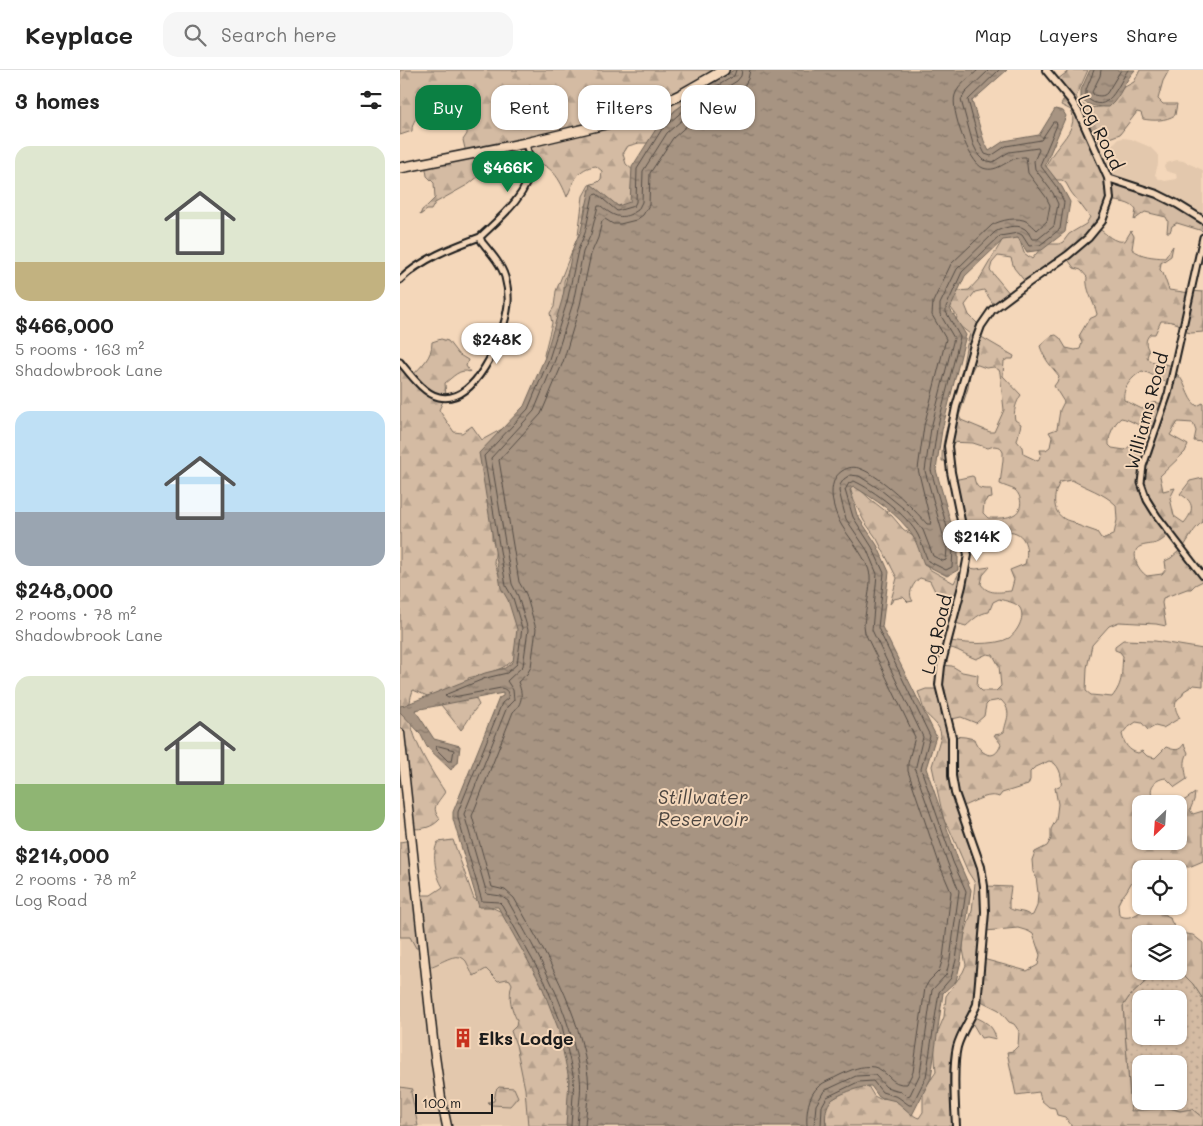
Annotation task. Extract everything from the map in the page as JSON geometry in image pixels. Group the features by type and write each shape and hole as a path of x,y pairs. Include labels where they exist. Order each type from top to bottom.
{"main road":[{"path":"400,168 526,143 631,118 680,95 724,70"},
{"path":"400,734 434,1049 447,1126"}],"street":[{"name":"Log Road","path":"956,1126 954,1098 957,1049 976,1004 985,912 984,886 980,867 955,793 952,776 952,737 939,685 941,666 968,556 951,472 948,446 956,408 981,326 992,310 1068,255 1088,238 1102,221 1110,199 1108,178 1079,113 1046,70"},
{"path":"400,280 439,254 480,237 500,219 526,184 531,165 526,143"},
{"path":"1108,178 1157,194 1203,220"},
{"path":"400,362 426,389 442,398 454,397 464,392 471,387 481,374 504,326 508,310 508,300 504,273 480,237"},
{"name":"Williams Road","path":"1203,237 1168,394 1142,466 1141,483 1147,500 1157,516 1203,576"}],"shaded area":[{"path":"1118,139 1131,139 1150,147 1158,155 1155,175 1159,179 1165,181 1177,179 1176,174 1166,171 1164,166 1177,160 1203,170 1203,218 1108,178 1097,154 1107,150"},
{"path":"400,937 410,937 439,965 445,960 458,957 465,960 471,974 478,975 486,969 498,981 510,979 512,984 509,995 517,1020 512,1032 525,1089 528,1126 418,1126 411,1090 400,1087"}],"green space":[{"path":"400,70 740,70 716,85 681,85 681,106 671,115 671,85 578,85 578,130 659,130 648,143 628,146 623,154 626,164 635,172 635,203 620,207 591,197 585,207 581,236 564,281 566,303 546,360 544,355 552,323 550,313 554,307 556,291 578,236 583,196 589,185 601,179 602,171 596,166 584,169 577,176 567,197 554,173 544,165 530,161 527,141 494,150 496,162 469,184 435,203 431,210 427,210 420,215 422,210 435,198 434,183 427,176 425,162 466,153 463,140 467,130 481,130 481,85 415,85 415,120 412,131 400,135"},
{"path":"1070,70 1088,70 1076,97 1083,105 1095,107 1110,105 1121,89 1134,82 1140,70 1169,70 1163,81 1158,99 1163,104 1177,104 1175,115 1164,119 1151,120 1143,119 1141,113 1137,112 1120,134 1093,144 1108,178 1153,193 1203,220 1203,231 1177,223 1172,226 1170,232 1167,232 1168,221 1166,217 1145,212 1134,220 1136,210 1134,207 1110,200 1098,228 1117,241 1125,241 1131,231 1134,236 1132,249 1148,256 1165,258 1173,246 1171,256 1161,263 1160,270 1163,273 1169,290 1190,293 1192,291 1203,292 1203,332 1191,333 1182,331 1182,326 1172,322 1161,321 1155,334 1150,334 1146,342 1149,351 1147,357 1150,361 1174,366 1174,372 1181,379 1193,403 1197,406 1203,403 1203,442 1194,441 1196,431 1193,423 1178,422 1170,435 1188,445 1185,452 1160,476 1163,491 1175,488 1170,498 1174,516 1184,523 1190,515 1191,507 1188,500 1180,494 1190,481 1203,478 1203,522 1194,530 1182,549 1169,534 1159,542 1138,548 1135,555 1139,567 1147,576 1162,574 1166,569 1165,561 1180,550 1203,574 1203,581 1191,589 1163,598 1162,603 1166,626 1119,622 1109,626 1092,645 1087,668 1086,691 1091,695 1112,697 1116,692 1122,672 1123,656 1115,650 1115,646 1123,640 1155,641 1203,649 1203,686 1194,685 1184,691 1177,700 1176,708 1180,718 1163,728 1155,726 1148,730 1142,723 1136,722 1122,734 1124,741 1132,751 1138,753 1142,751 1147,756 1155,758 1166,747 1176,750 1184,744 1188,753 1185,762 1187,779 1175,787 1166,778 1158,780 1153,785 1152,795 1132,795 1132,850 1188,850 1188,798 1195,793 1190,810 1193,814 1203,811 1203,861 1189,867 1187,867 1187,860 1132,860 1132,882 1118,904 1119,915 1123,917 1165,915 1170,917 1173,925 1132,925 1132,980 1147,980 1137,990 1132,990 1132,994 1123,1006 1131,1111 1180,1111 1192,1109 1203,1118 1203,1126 1072,1126 1065,1117 1057,1115 1055,1108 1049,1107 1041,1100 1039,1092 1016,1095 1007,1052 1013,1051 1018,1046 1019,1031 999,1010 979,1000 973,1016 991,1027 996,1039 981,1038 971,1021 957,1050 957,1126 827,1126 822,1105 859,1084 868,1086 874,1096 880,1099 899,1100 916,1117 919,1118 923,1112 923,1091 936,1072 934,1041 944,1017 946,996 966,965 963,949 964,937 972,911 975,883 944,821 932,766 941,736 937,725 925,712 918,692 926,689 939,689 941,665 952,666 962,672 978,675 977,686 982,691 996,691 1001,686 999,666 993,655 987,654 976,659 946,647 947,640 978,644 1003,641 1015,633 1022,616 1018,606 999,599 993,602 989,612 979,615 966,626 952,622 956,603 935,591 930,581 920,578 912,589 911,598 913,601 908,602 903,597 894,599 890,604 897,578 877,539 864,521 854,501 849,484 852,482 914,537 929,569 954,583 962,567 976,569 990,567 983,575 981,584 984,588 994,592 1011,591 1014,580 1010,570 1025,564 1027,551 1024,540 1016,533 1003,532 994,548 967,550 954,480 972,476 979,487 991,489 992,498 987,499 984,503 983,513 988,518 1012,516 1018,512 1021,502 1015,490 1000,484 1003,452 1000,447 988,448 973,443 949,442 949,461 942,461 945,434 956,397 970,334 956,323 957,316 948,304 959,291 969,290 980,278 1003,239 1009,237 1019,238 1024,253 1032,259 1044,244 1059,244 1063,242 1069,234 1086,224 1090,217 1066,183 1062,180 1057,180 1046,169 1048,161 1072,126 1073,118 1071,110 1061,105 1066,95 1056,85 1058,79","holes":["998,256 1011,258 1014,268 1027,284 1067,258 1074,268 1081,270 1087,277 1088,291 1097,314 1089,319 1079,336 1082,343 1080,349 1066,348 1056,335 1051,336 1040,346 1046,359 1059,376 1054,386 1064,402 1060,410 1057,429 1049,432 1052,437 1050,447 1046,450 1040,450 1041,454 1038,461 1023,454 1022,447 1017,441 1021,424 1015,420 1014,414 1016,404 1021,395 1003,376 1004,361 1013,359 1014,356 978,335 981,327 969,315 965,305 975,292 984,290 996,308 1010,294 990,270 992,263","975,364 986,368 994,367 999,370 1004,410 994,432 961,420 959,416 968,388 970,374","1142,371 1170,383 1166,406 1155,402 1142,409 1124,400 1126,387","1121,418 1154,433 1148,451 1132,444 1125,450 1112,448 1109,445 1112,430","1072,480 1100,494 1116,505 1117,520 1114,534 1105,539 1101,538 1097,532 1061,517 1055,507 1055,495 1060,482","1001,700 1008,712 1004,732 994,735 1001,744 995,754 991,755 983,752 974,739 952,736 948,720 961,717 976,723 984,716 986,705 989,702","1049,761 1052,762 1059,770 1061,785 1055,788 1058,804 1056,820 1051,829 1051,839 1047,846 1035,852 1032,860 1038,893 1037,906 1033,915 1030,916 1009,908 1011,887 986,886 976,842 961,807 985,797 999,797 1002,793 1028,785 1030,772","1018,928 1033,934 1040,955 1038,965 1027,971 983,959 985,931"]},
{"path":"441,339 448,341 458,354 468,360 466,366 470,372 460,372 445,383 446,398 439,410 454,432 462,433 472,426 482,440 502,429 492,518 492,539 496,548 494,562 504,588 524,603 517,656 501,668 468,678 470,687 479,705 461,730 437,700 413,690 410,716 417,743 445,792 435,808 440,819 427,827 411,829 400,735 400,363 412,376 428,357 432,348 432,342"},
{"path":"411,840 423,948 416,948 410,937 400,937 400,842"},
{"path":"453,840 474,899 504,913 547,987 570,1069 568,1076 573,1126 528,1126 525,1089 516,1045 511,1031 516,1026 517,1020 511,1002 512,984 510,980 498,981 486,969 474,976 466,961 457,957 452,957 428,967 420,895 431,895 443,887 435,865 436,847 438,842"},
{"path":"1187,934 1193,935 1203,943 1203,999 1187,978"},
{"path":"1187,978 1203,999 1203,1118 1192,1109 1187,1110 1187,1055 1132,1055 1132,1110 1150,1110 1131,1112 1123,1006 1129,997 1132,994 1132,1045 1187,1045 1187,990 1137,990 1147,980 1187,980"},
{"path":"400,1087 413,1089 411,1092 418,1126 400,1126"},
{"path":"499,1087 514,1088 518,1097 510,1106 491,1105 488,1102 494,1101 496,1090"}],"water":[{"name":"Stillwater Reservoir","path":"734,70 1007,70 972,101 984,141 989,151 1004,141 1039,135 1055,109 1063,111 1066,116 1045,165 1062,187 1070,202 1065,232 1042,250 1027,252 1018,238 1003,240 965,276 950,309 966,335 942,430 936,470 958,548 958,570 947,576 924,564 914,538 900,520 886,508 853,486 850,490 857,515 877,545 889,572 882,627 936,736 926,768 958,860 971,890 961,961 956,981 943,993 931,1078 912,1115 896,1101 879,1097 871,1086 849,1091 833,1099 828,1104 826,1110 826,1126 566,1126 569,1079 558,1028 541,984 498,907 479,907 453,819 453,812 499,698 503,696 503,693 415,710 434,739 460,746 458,763 451,770 427,747 420,733 400,712 400,706 485,673 505,668 513,662 517,629 508,600 501,588 479,453 524,406 545,357 562,300 573,248 581,231 591,184 618,206 630,202 632,167 655,130 671,130 671,115 681,106 681,130 755,130 755,85 709,85"},
{"path":"1090,70 1135,70 1117,99 1109,107 1101,107 1081,100 1081,90"}],"place":[{"name":"Elks Lodge","path":"463,1038"}]}
